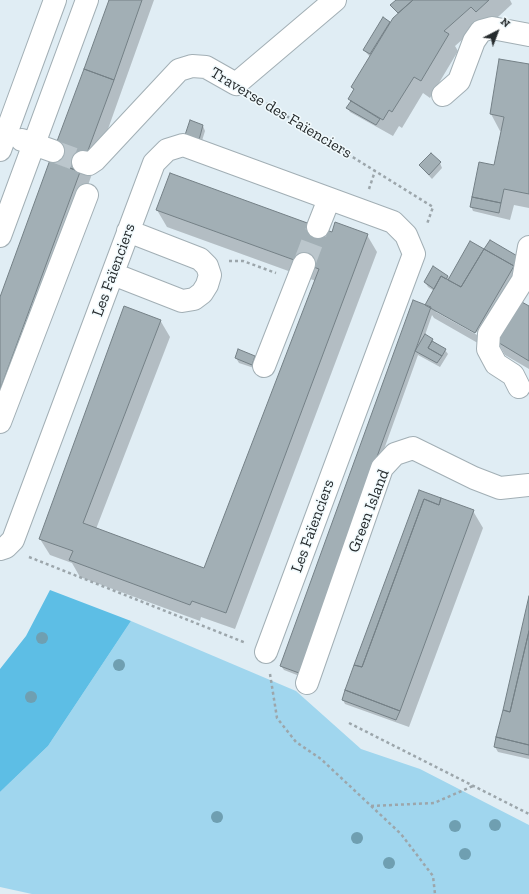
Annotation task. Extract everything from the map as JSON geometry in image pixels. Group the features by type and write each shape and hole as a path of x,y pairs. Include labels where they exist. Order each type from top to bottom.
{"street":[{"path":"44,148 2,139 55,0"},
{"path":"0,236 44,148 87,0"},
{"path":"236,84 335,0"},
{"path":"443,95 459,81 474,42 481,31 492,28 528,29"},
{"name":"Traverse des Faïenciers","path":"83,162 89,164 95,160 178,70 192,66 206,67 236,84"},
{"name":"Les Faïenciers","path":"3,548 13,540 154,163 167,150 183,145 393,222 406,235 414,254 266,652"},
{"path":"0,422 86,195"},
{"path":"318,227 329,199"},
{"path":"113,274 182,301 194,299 202,293 207,285 210,275 207,266 200,259 128,231"},
{"path":"519,387 513,375 496,364 488,349 489,334 523,280 529,247"},
{"path":"264,366 304,264"},
{"name":"Green Island","path":"307,683 382,468 395,454 413,448 474,478 500,488 529,485"}],"path":[{"name":"Traverse des Faïenciers","path":"236,84 434,208"},
{"path":"367,196 375,171"},
{"path":"243,261 262,268"},
{"path":"3,548 266,652 277,718 296,742 321,759 401,834 433,876 435,894"},
{"path":"349,723 529,814"},
{"path":"371,806 434,803 473,786"}],"shaded area":[{"path":"50,590 131,621 48,746 0,792 0,669 26,636"},
{"path":"131,621 296,691 361,749 420,769 529,825 529,894 32,894 0,887 0,792 48,746"}],"building":[{"path":"109,0 142,0 114,80 84,69"},
{"path":"396,0 413,0 398,13 390,5"},
{"path":"413,0 489,0 476,12 471,7 444,31 449,34 421,81 414,77 392,112 389,110 383,120 348,99 354,89 351,87 393,18"},
{"path":"383,17 390,22 370,54 363,50"},
{"path":"499,59 529,64 529,194 504,189 501,203 472,197 479,162 494,165 504,117 490,114"},
{"path":"84,69 114,80 80,172 50,160"},
{"path":"351,101 380,119 376,125 346,108"},
{"path":"190,120 203,125 199,140 185,135"},
{"path":"431,153 441,162 429,175 419,165"},
{"path":"50,160 80,172 0,390 0,297"},
{"path":"170,173 332,232 335,222 368,234 226,613 192,601 190,605 69,560 73,551 39,539 124,306 161,320 83,523 204,568 319,269 156,210"},
{"path":"472,197 501,203 499,213 470,207"},
{"path":"490,240 519,257 514,266 484,249"},
{"path":"470,241 484,249 461,287 448,280"},
{"path":"484,249 514,266 475,333 425,305 441,276 461,287"},
{"path":"433,266 448,276 446,279 441,276 434,289 424,282"},
{"path":"413,300 431,307 299,673 280,666"},
{"path":"520,301 529,306 529,361 496,341"},
{"path":"425,334 433,339 428,348 442,356 437,363 415,351"},
{"path":"432,341 446,349 442,356 428,348"},
{"path":"238,349 255,356 252,365 235,358"},
{"path":"419,490 441,498 439,505 424,499 362,667 354,665"},
{"path":"441,498 474,510 400,711 345,690 354,665 362,667 424,499 439,505"},
{"path":"529,596 529,631 510,712 503,710"},
{"path":"529,631 529,745 496,737 503,710 510,712"},
{"path":"345,690 400,711 396,720 342,700"},
{"path":"496,737 529,745 529,755 494,747"}],"tunnel":[{"path":"53,151 83,162"},
{"path":"304,264 318,227"}]}
